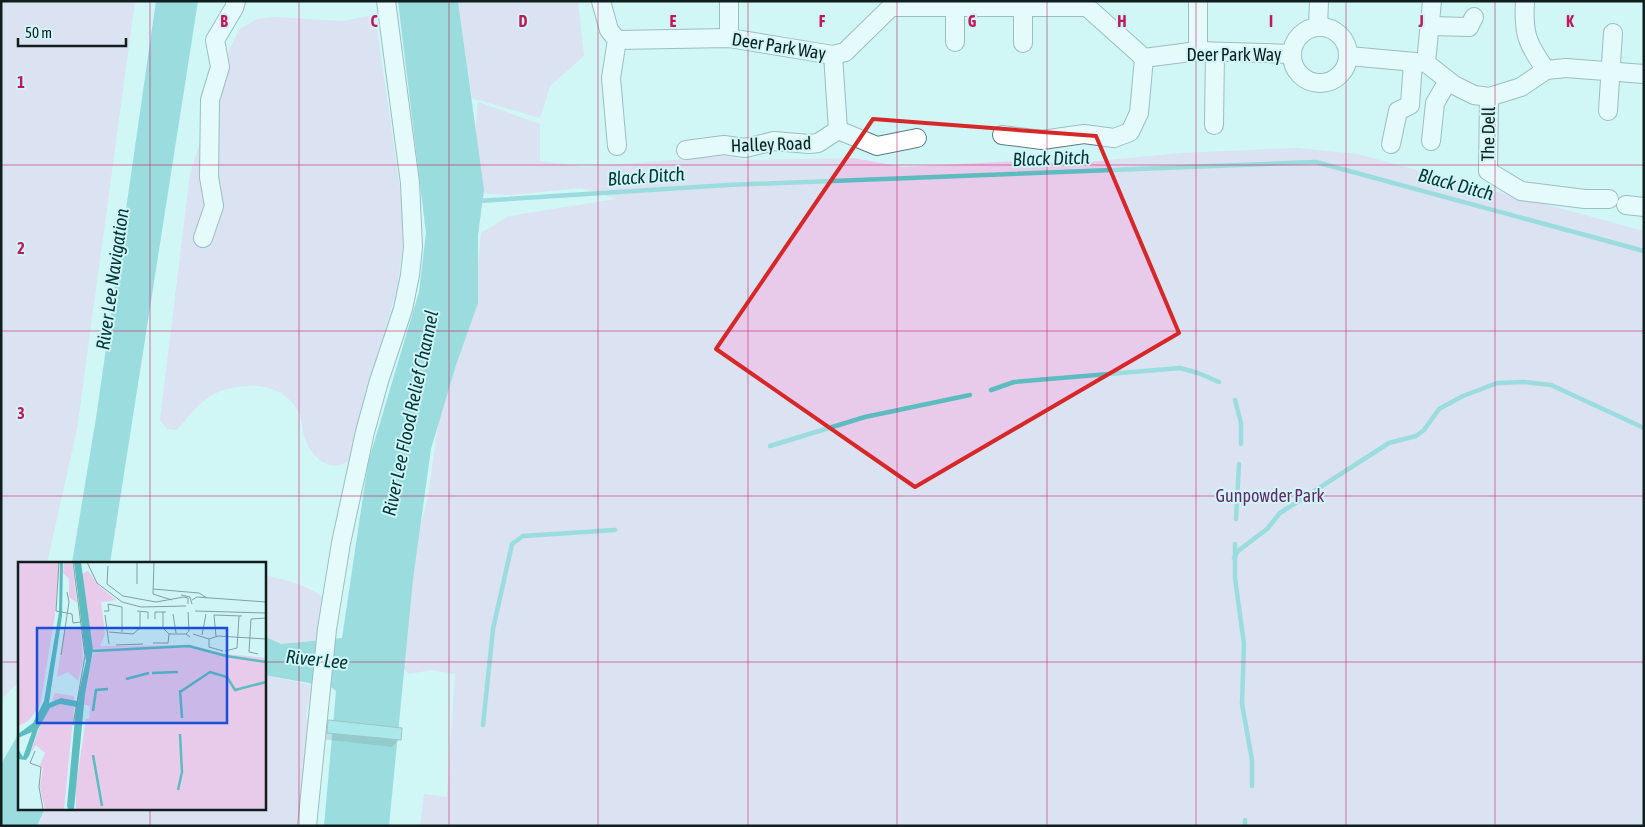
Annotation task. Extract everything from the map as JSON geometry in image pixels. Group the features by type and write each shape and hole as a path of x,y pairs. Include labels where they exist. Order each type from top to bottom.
{"street":[{"path":"203,238 214,206 209,177 210,100 220,67 215,40 234,8 236,1"},
{"path":"307,826 327,629 341,543 365,432 402,309 411,266 413,238 410,183 386,1"},
{"path":"601,1 608,30 617,40 611,78 617,146"},
{"path":"728,1 730,38"},
{"path":"1198,1 1206,51 1214,125"},
{"path":"1318,27 1319,1"},
{"path":"1390,144 1398,111 1410,105 1431,26 1432,1"},
{"path":"1525,1 1525,36 1532,51 1546,70"},
{"name":"Deer Park Way","path":"617,40 730,38 833,55 845,52 891,4 1087,4 1144,58 1206,51 1292,54"},
{"path":"955,4 955,42"},
{"path":"1023,4 1023,43"},
{"path":"1431,26 1469,27 1474,17"},
{"path":"1318,27 1330,28 1340,34 1346,44 1349,56 1346,66 1340,75 1330,81 1319,83 1309,81 1300,74 1294,65 1292,54 1294,44 1300,36 1308,29 1318,27"},
{"path":"1608,110 1613,33"},
{"path":"833,55 838,130 876,146 917,138"},
{"path":"1349,56 1420,63 1448,81 1474,94 1489,97 1520,87 1546,70 1566,68 1644,74"},
{"path":"1002,135 1042,140 1084,134 1114,138 1130,132 1135,125 1144,58"},
{"path":"1431,141 1435,103 1448,81"},
{"name":"The Dell","path":"1489,97 1488,171 1521,191 1584,199 1609,199"},
{"name":"Halley Road","path":"686,150 724,145 745,148 774,141 818,143 838,130"}],"highlighted area":[{"path":"873,119 1096,136 1179,333 915,487 716,349"}],"green space":[{"path":"1,1 135,1 77,429 47,562 18,562 18,683 1,699"},
{"path":"458,1 578,1 584,56 550,86 540,118 472,98"},
{"path":"375,15 401,196 404,239 397,289 366,392 350,460 343,464 330,465 319,459 306,441 300,415 291,401 278,392 263,387 241,386 220,391 201,403 176,430 167,429 160,420 190,174 230,48 240,29 257,19 275,17 342,21"},
{"name":"Gunpowder Park","path":"478,102 540,124 540,161 584,167 725,156 744,160 853,158 904,167 1018,161 1079,163 1181,153 1297,148 1357,154 1644,231 1644,826 420,826 424,794 447,797 455,674 431,670 409,674 396,660 417,540 427,501 442,400 475,301 481,233 509,216 617,199 581,188 511,195 475,193 473,162"},
{"path":"265,575 305,587 327,601 320,640 281,644 265,636"},
{"path":"265,675 311,685 317,691 309,700 306,715 312,735 301,826 38,826 44,810 265,810"}],"water":[{"path":"156,1 198,1 110,562 72,562 96,418"},
{"path":"398,1 458,1 484,190 478,235 478,303 456,365 431,449 413,579 389,826 324,826 336,691 331,687 265,675 265,636 281,644 342,638 368,463 419,292 426,233"},
{"path":"18,735 18,810 44,810 37,826 1,826 1,764"}],"building":[{"path":"328,720 402,728 401,740 327,733"}],"waterway":[{"name":"Black Ditch","path":"478,201 728,185 1316,162 1644,251"},
{"path":"991,390 1014,382 1180,368 1219,382"},
{"path":"1234,558 1238,551 1267,529 1280,513 1389,443 1416,436 1424,430 1439,409 1463,396 1497,383 1524,382 1551,385 1644,428"},
{"path":"770,446 865,417 970,395"},
{"path":"1235,400 1241,423 1241,444"},
{"path":"1236,519 1239,464"},
{"path":"483,725 493,629 512,544 523,536 615,530"},
{"path":"1235,544 1235,578 1244,644 1242,704 1252,760 1252,786"},
{"path":"1245,820 1245,826"}],"water label":[{"name":"River Lee Navigation","path":"112,279"},
{"name":"River Lee Flood Relief Channel","path":"410,413"},
{"name":"River Lee","path":"317,659"}]}
